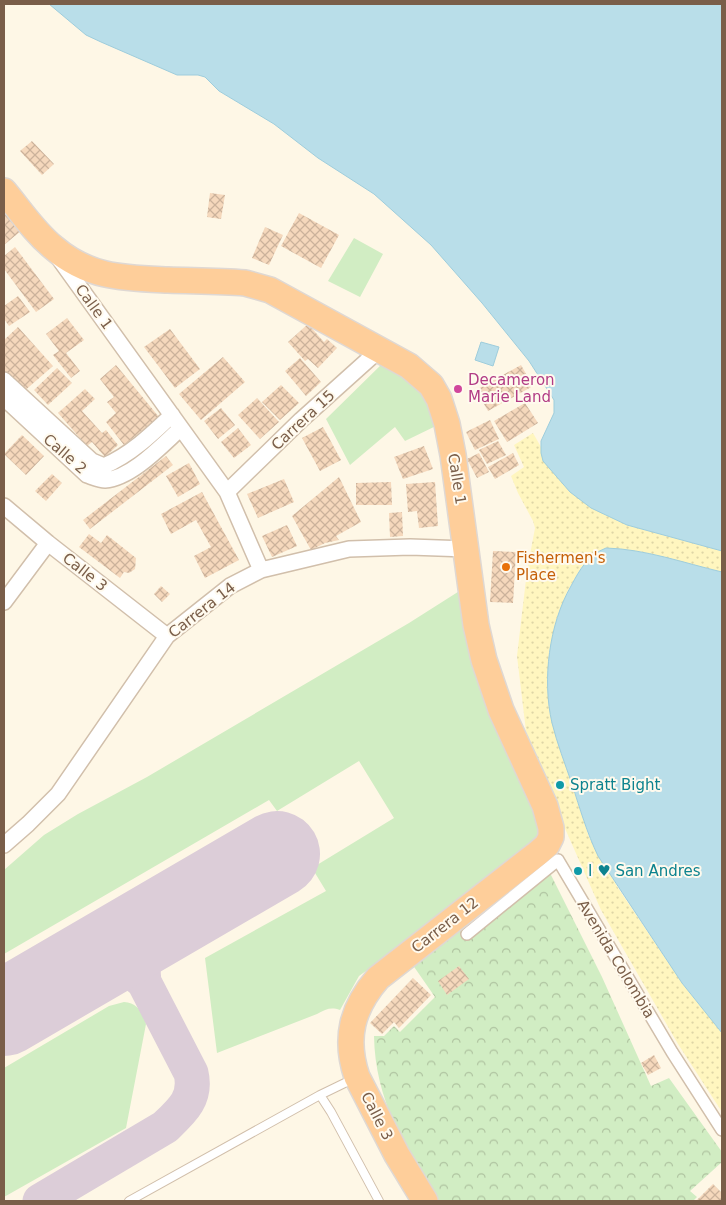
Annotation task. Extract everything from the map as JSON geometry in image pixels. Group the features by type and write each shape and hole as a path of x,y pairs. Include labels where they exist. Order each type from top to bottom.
{"highway":[{"name":"Calle 1","path":"4,190 52,247 74,263 97,273 123,278 256,285 270,290 409,366 431,384 439,398 452,449 476,625 484,660 501,710 545,806 551,828 551,837"},
{"name":"Carrera 12","path":"352,1024 358,1006 366,991 378,978 534,857 547,845 551,837"},
{"name":"Calle 3","path":"352,1024 351,1048 357,1077 397,1155 425,1201"}],"street":[{"name":"Calle 1","path":"52,247 228,492 261,570"},
{"name":"Carrera 15","path":"228,492 301,420 379,350"},
{"name":"Calle 2","path":"4,380 104,473"},
{"name":"Calle 2","path":"4,398 87,475 104,473 118,477 134,469 181,428"},
{"name":"Calle 2","path":"104,473 172,415"},
{"name":"Calle 3","path":"4,506 167,636"},
{"path":"4,602 48,543"},
{"name":"Carrera 14","path":"4,845 58,794 167,636 230,586 261,570 349,549 410,547 466,549"},
{"name":"Avenida Colombia","path":"467,934 558,860 672,1052 722,1130"}],"lane":[{"path":"129,1201 320,1095 357,1077"},
{"path":"320,1095 379,1201"}],"green space":[{"path":"354,238 383,254 360,297 328,281"},
{"path":"386,360 424,388 440,424 405,441 395,427 350,465 326,419"},
{"path":"461,590 534,809 539,831 534,843 454,907 359,976 340,1010 326,1010 217,1053 205,958 326,891 312,868 394,818 359,761 277,811 269,800 4,954 4,870 44,835 78,814 147,777 409,623"},
{"path":"544,861 602,977 651,1086 669,1078 722,1152 722,1162 690,1191 697,1197 693,1201 434,1201 393,1122 380,1081 374,1036 384,1036 394,1026 400,1032 435,997 410,961"},
{"path":"124,1002 133,1004 139,1009 146,1024 126,1128 4,1197 4,1068 109,1006"}],"sand":[{"name":"Spratt Bight","path":"533,433 541,447 541,453 627,525 722,551 722,572 638,551 582,566 567,592 556,622 549,653 548,683 552,722 589,837 618,888 682,983 722,1033 722,1112 678,1044 601,910 552,799 526,731 517,656 527,571 535,528 511,476 524,467 514,445"}],"water":[{"path":"49,4 722,4 722,551 627,525 591,508 570,492 543,461 541,441 554,413 554,400 529,361 482,303 431,245 374,194 318,158 274,124 219,91 205,77 177,75 86,35"},
{"path":"481,342 499,347 493,366 475,360"},
{"path":"606,548 650,554 722,572 722,1033 682,983 598,856 590,839 552,723 549,706 548,671 557,617 563,601 581,568 594,554"}],"building":[{"path":"32,141 54,164 42,175 20,151"},
{"path":"210,193 225,195 221,219 207,217"},
{"path":"6,211 22,230 4,245 4,213"},
{"path":"299,213 339,235 321,268 281,246"},
{"path":"265,227 283,235 269,265 252,258"},
{"path":"15,247 54,299 36,312 4,269 4,256"},
{"path":"18,296 30,312 9,326 4,319 4,306"},
{"path":"67,318 84,340 66,353 80,371 71,378 53,355 59,351 46,334"},
{"path":"308,324 324,342 327,339 337,348 318,368 308,359 305,361 288,342"},
{"path":"18,327 53,366 22,393 4,372 4,340"},
{"path":"170,329 200,369 175,388 144,347"},
{"path":"223,357 245,382 201,420 179,394"},
{"path":"300,358 321,382 306,396 285,371"},
{"path":"116,365 159,417 124,445 106,422 116,413 107,402 114,397 100,379"},
{"path":"521,365 533,386 488,411 476,390"},
{"path":"57,368 72,383 48,405 34,390"},
{"path":"281,385 299,403 280,420 262,402"},
{"path":"85,389 95,399 82,411 102,433 106,430 118,445 105,457 92,442 87,446 58,413"},
{"path":"257,398 279,422 260,439 238,415"},
{"path":"525,403 538,423 507,442 494,421"},
{"path":"221,408 235,425 218,439 204,421"},
{"path":"490,420 499,439 475,450 466,432"},
{"path":"323,427 341,460 320,471 302,438"},
{"path":"238,428 251,445 234,458 221,442"},
{"path":"22,435 44,456 26,475 4,454"},
{"path":"498,441 506,455 487,464 479,450"},
{"path":"424,446 433,469 403,479 394,457"},
{"path":"479,453 489,472 477,478 467,459"},
{"path":"513,453 519,465 495,479 488,467"},
{"path":"166,456 173,465 90,529 83,520"},
{"path":"189,463 200,484 178,497 166,476"},
{"path":"52,474 62,483 46,501 35,491"},
{"path":"339,477 361,522 336,536 339,540 325,543 311,550 292,516"},
{"path":"284,479 294,502 258,518 247,494"},
{"path":"391,482 392,505 356,505 356,483"},
{"path":"435,482 438,526 419,528 417,511 408,512 406,484"},
{"path":"202,492 239,560 205,578 194,556 211,547 196,520 171,534 161,514"},
{"path":"402,512 403,536 390,537 389,513"},
{"path":"287,525 297,546 272,557 262,536"},
{"path":"89,534 101,543 107,535 136,558 135,569 129,573 124,572 120,578 79,547"},
{"path":"493,551 516,552 513,603 490,602"},
{"path":"161,586 170,594 162,602 154,594"},
{"path":"459,966 469,979 447,995 438,981"},
{"path":"413,978 431,995 399,1028 394,1022 382,1034 370,1023"},
{"path":"654,1055 661,1068 648,1075 641,1063"},
{"path":"713,1184 722,1193 722,1201 696,1201"}],"taxiway":[{"path":"40,1201 165,1127 177,1115 190,1097 192,1090 191,1073 144,982 143,964 145,950 151,936 161,922"},
{"path":"90,962 105,963 125,969 144,982"}],"runway":[{"path":"4,1013 277,854"}],"place":[{"name":"Decameron Marie Land","path":"458,389"},
{"name":"Fishermen's Place","path":"506,567"},
{"name":"Spratt Bight","path":"560,785"},
{"name":"I ♥ San Andres","path":"578,871"}]}
